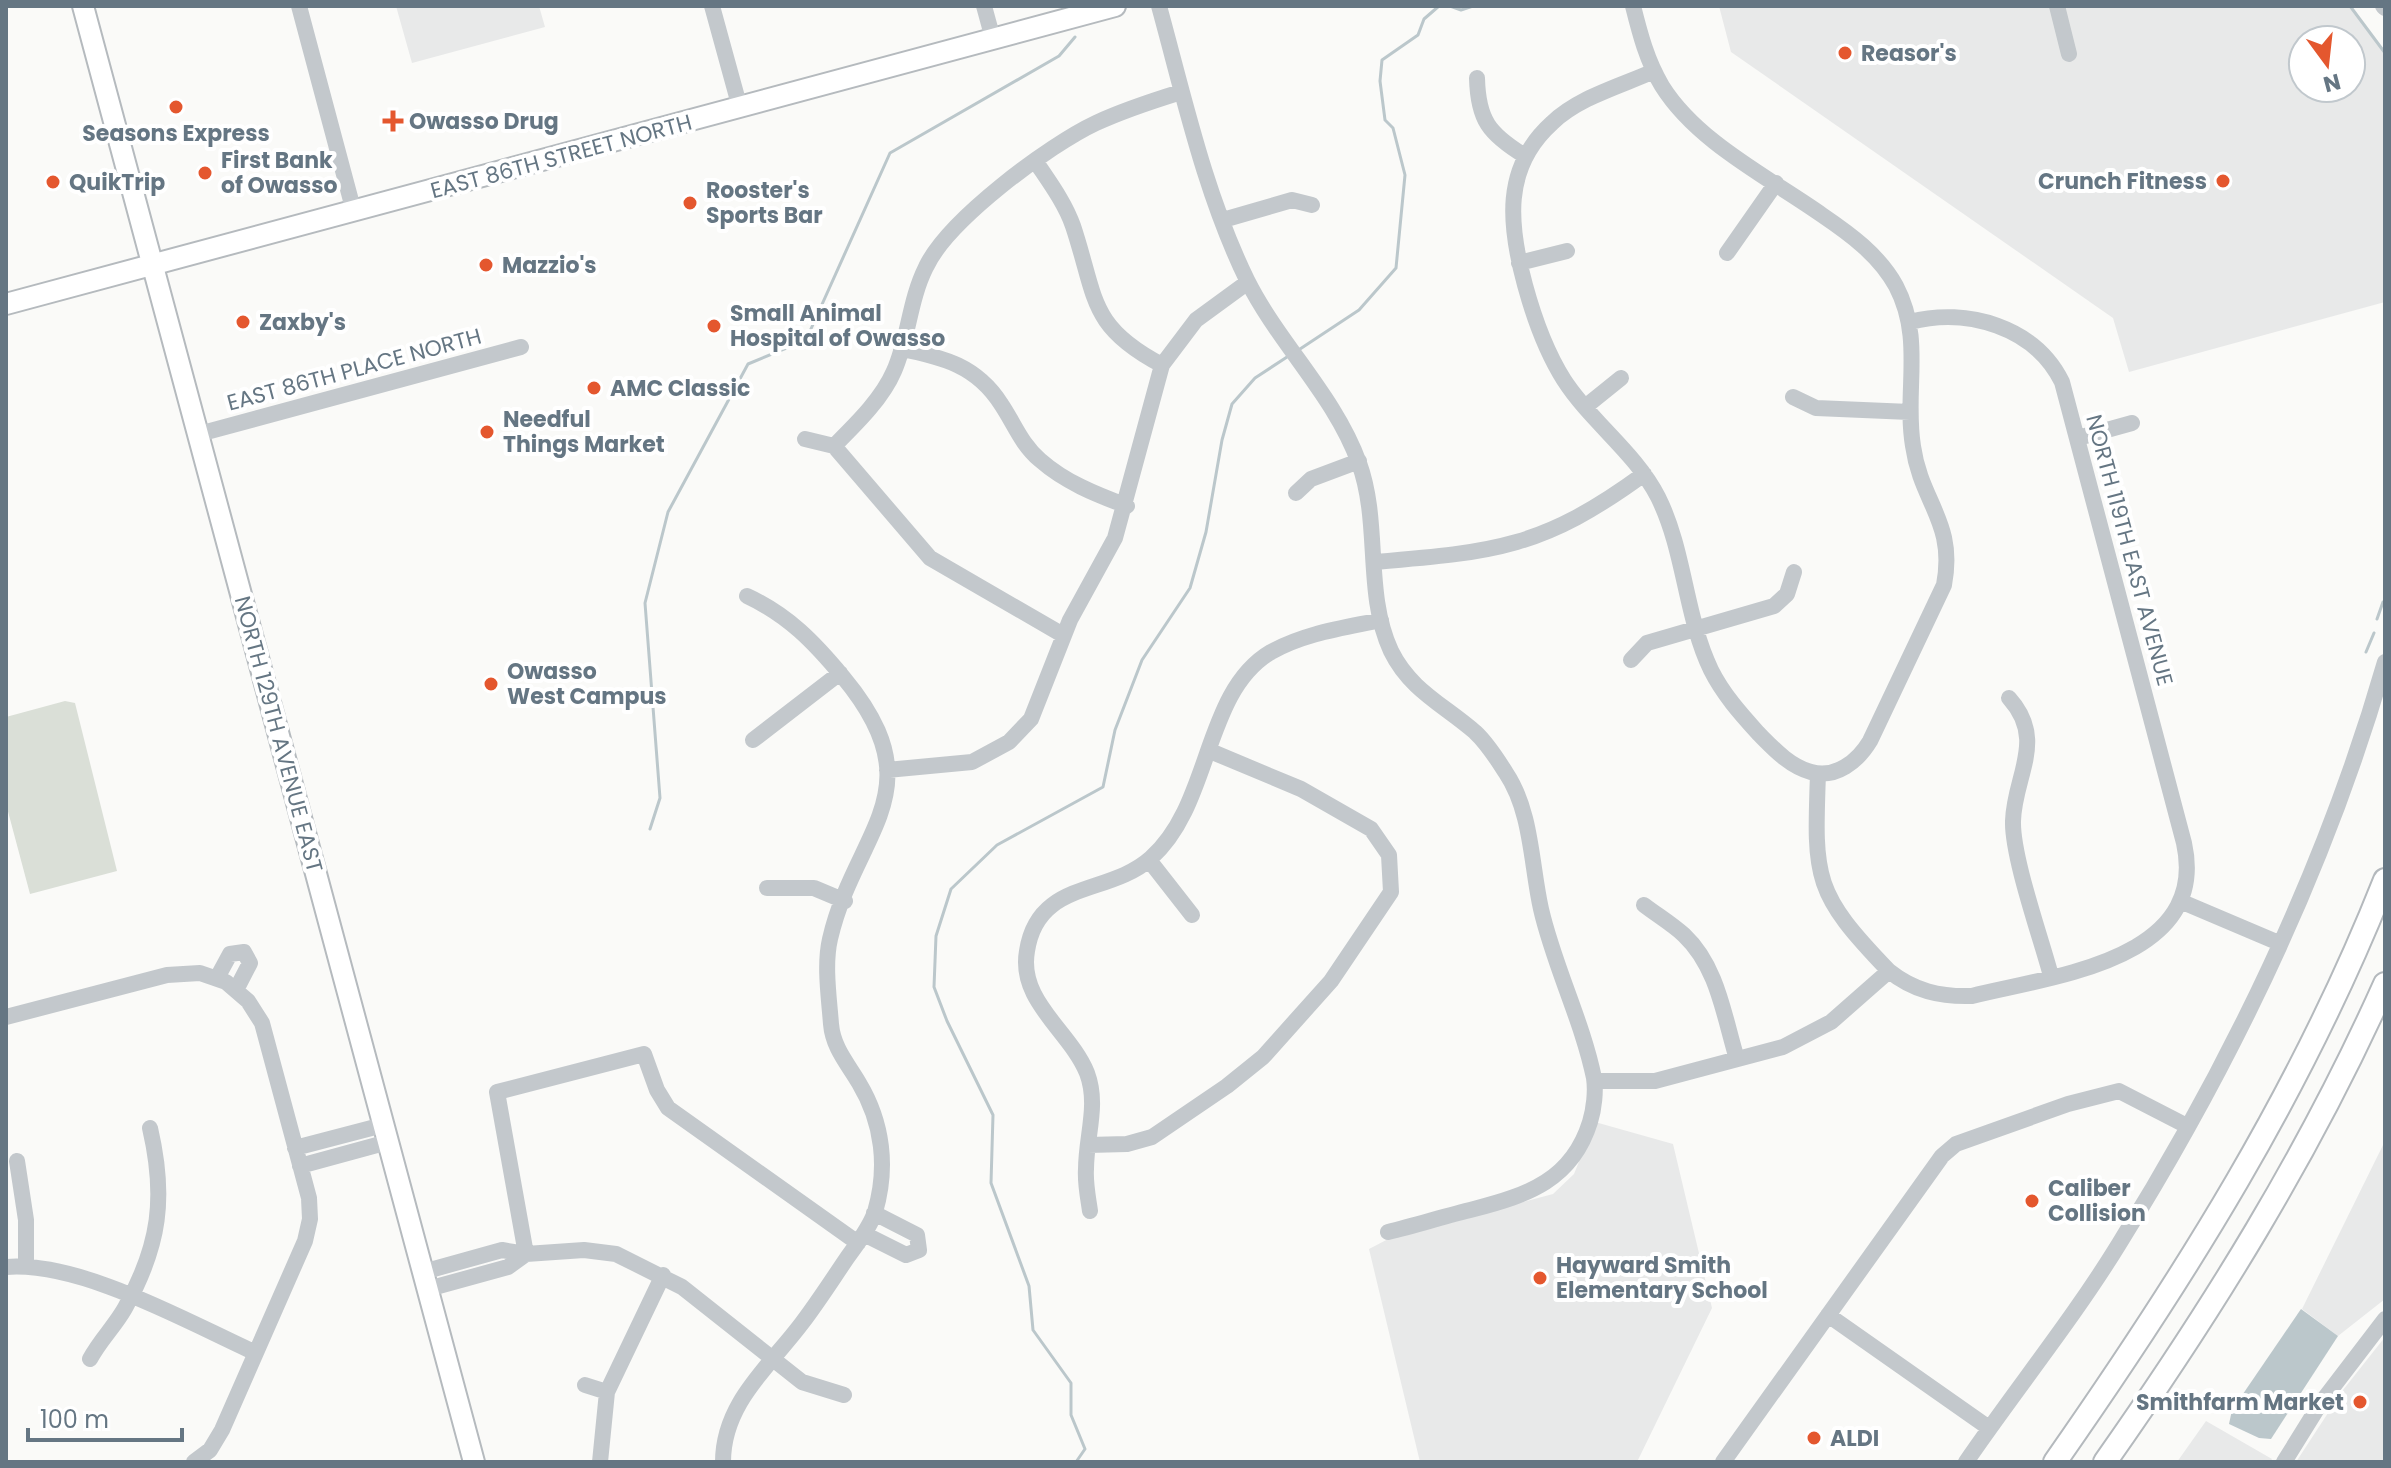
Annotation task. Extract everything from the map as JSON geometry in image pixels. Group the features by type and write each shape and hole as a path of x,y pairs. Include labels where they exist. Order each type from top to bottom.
{"highway":[{"path":"2055,1462 2166,1302 2262,1142 2312,1045 2385,880"},
{"path":"2105,1462 2182,1353 2261,1225 2344,1072 2385,984"}],"main road":[{"name":"NORTH 129TH AVENUE EAST","path":"83,6 474,1462"},
{"name":"EAST 86TH STREET NORTH","path":"6,304 1115,6"}],"street":[{"path":"299,6 354,212"},
{"path":"712,6 740,108"},
{"path":"984,6 993,39"},
{"path":"1159,6 1181,92 1223,220 1248,282 1344,430 1359,461 1372,510 1381,620 1392,652 1405,675 1424,694 1484,741 1510,778 1533,858 1541,907 1595,1081 1589,1126 1560,1174 1526,1195 1388,1232"},
{"path":"1633,6 1654,71 1692,122 1848,233 1877,259 1896,286 1910,322 1914,355 1910,412 1918,468 1947,541 1949,559 1944,585 1862,754 1843,768 1818,774 1782,756 1735,708 1711,670 1667,519 1644,474 1564,380 1542,339 1519,263 1512,227 1512,197 1525,156 1561,114 1654,71"},
{"path":"2057,6 2069,54"},
{"path":"1477,78 1478,107 1482,117 1499,139 1525,156"},
{"path":"834,446 879,397 895,368 912,298 934,252 971,212 1036,162 1094,124 1141,104 1181,92"},
{"path":"1036,162 1072,224 1101,316 1122,341 1162,365"},
{"path":"1727,253 1776,183"},
{"path":"1223,220 1292,200 1312,205"},
{"path":"1519,263 1567,251"},
{"path":"887,770 972,762 1009,742 1039,705 1063,635 1115,538 1127,506 1162,365 1196,320 1248,282"},
{"name":"NORTH 119TH EAST AVENUE","path":"1910,322 1942,316 1969,318 2031,342 2046,356 2062,382 2187,855 2180,901"},
{"name":"EAST 86TH PLACE NORTH","path":"199,434 521,347"},
{"path":"901,349 947,359 979,377 1038,459 1079,487 1127,506"},
{"path":"1585,407 1621,378"},
{"path":"1793,397 1816,408 1910,412"},
{"path":"2078,438 2132,423"},
{"path":"805,439 834,446 930,558 1063,635"},
{"path":"1296,493 1311,479 1359,461"},
{"path":"1375,562 1458,556 1533,539 1564,526 1644,474"},
{"path":"1631,660 1647,643 1774,606 1787,594 1794,572"},
{"path":"723,1462 725,1437 734,1411 861,1238 874,1213 882,1174 878,1127 865,1094 840,1054 831,1028 828,954 845,901 880,821 887,770 874,719 840,673 790,620 747,596"},
{"path":"1090,1211 1086,1180 1093,1106 1087,1073 1035,996 1026,963 1033,930 1052,904 1073,892 1120,876 1149,860 1184,818 1232,695 1268,654 1310,635 1381,620"},
{"path":"1966,1462 2118,1246 2213,1083 2323,843 2385,662"},
{"path":"753,740 840,673"},
{"path":"2009,698 2020,714 2029,749 2014,809 2014,838 2051,976"},
{"path":"1088,1145 1136,1142 1152,1137 1227,1086 1263,1057 1331,981 1384,907 1393,876 1389,855 1382,841 1355,817 1301,789 1210,751"},
{"path":"1818,774 1815,840 1826,892 1845,926 1889,971 1914,988 1947,997 1972,996 2139,949 2163,929 2180,901 2279,943"},
{"path":"1149,860 1192,915"},
{"path":"767,888 814,888 845,901"},
{"path":"1644,905 1684,935 1699,953 1716,987 1737,1059"},
{"path":"1595,1081 1655,1081 1783,1047 1814,1033 1847,1011 1889,971"},
{"path":"6,1017 167,975 200,973 226,983 262,1023 309,1198 310,1219 305,1241 222,1430 210,1450 194,1462"},
{"path":"526,1254 497,1092 644,1054 657,1090 668,1108 861,1238 906,1255 919,1250 917,1235 874,1213"},
{"path":"1723,1462 1942,1156 1956,1144 2068,1104 2119,1091 2129,1093 2187,1126"},
{"path":"90,1359 130,1297 157,1230 159,1165 150,1128"},
{"path":"295,1148 386,1134"},
{"path":"300,1166 386,1134"},
{"path":"17,1161 26,1220 26,1266"},
{"path":"425,1280 502,1250 526,1254 549,1249 616,1254 663,1275 719,1315 772,1361 802,1382 844,1395"},
{"path":"6,1267 26,1266 78,1275 254,1352"},
{"path":"600,1462 607,1392 663,1275"},
{"path":"1828,1315 1989,1428"},
{"path":"2284,1462 2320,1404 2385,1319"},
{"path":"585,1385 607,1392"}],"shaded area":[{"path":"396,6 539,6 545,27 412,63"},
{"path":"1719,6 2349,6 2363,24 2287,24 2287,104 2367,104 2367,30 2385,53 2385,302 2129,372 2113,318 1731,52"},
{"path":"65,701 75,703 117,871 30,894 6,804 6,717"},
{"name":"Hayward Smith Elementary School","path":"1595,1122 1673,1144 1712,1308 1637,1462 1420,1462 1369,1249 1394,1236 1553,1194 1574,1174"},
{"path":"2385,1141 2385,1299 2338,1336 2302,1309"},
{"path":"2301,1309 2338,1336 2271,1439 2259,1438 2229,1424 2232,1410"},
{"name":"Smithfarm Market","path":"2385,1337 2385,1462 2296,1462 2343,1390"},
{"path":"2206,1421 2272,1459 2270,1462 2177,1462"}],"waterway":[{"path":"1297,351 1359,310 1396,268 1405,175 1393,128 1385,120 1380,81 1382,60 1418,35 1424,19 1439,6"},
{"path":"1450,6 1461,10 1473,6"},
{"path":"2350,6 2385,53"},
{"path":"650,829 660,798 645,603 668,512 748,364 806,340 890,153 1059,56 1075,37"},
{"path":"1076,1462 1085,1449 1071,1415 1071,1383 1033,1330 1029,1286 991,1183 993,1115 947,1021 934,987 936,936 951,889 997,845 1103,787 1115,730 1142,660 1190,588 1206,532 1222,440 1232,404 1255,378 1287,357"},
{"path":"2377,619 2383,602"},
{"path":"2366,652 2374,633"}],"place":[{"name":"Reasor's","path":"1845,53"},
{"name":"Seasons Express","path":"176,107"},
{"name":"Owasso Drug","path":"393,121"},
{"name":"First Bank of Owasso","path":"205,173"},
{"name":"Crunch Fitness","path":"2223,181"},
{"name":"QuikTrip","path":"53,182"},
{"name":"Rooster's Sports Bar","path":"690,203"},
{"name":"Mazzio's","path":"486,265"},
{"name":"Zaxby's","path":"243,322"},
{"name":"Small Animal Hospital of Owasso","path":"714,326"},
{"name":"AMC Classic","path":"594,388"},
{"name":"Needful Things Market","path":"487,432"},
{"name":"Owasso West Campus","path":"491,684"},
{"name":"Caliber Collision","path":"2032,1201"},
{"name":"Hayward Smith Elementary School","path":"1540,1278"},
{"name":"Smithfarm Market","path":"2360,1402"},
{"name":"ALDI","path":"1814,1438"}]}
